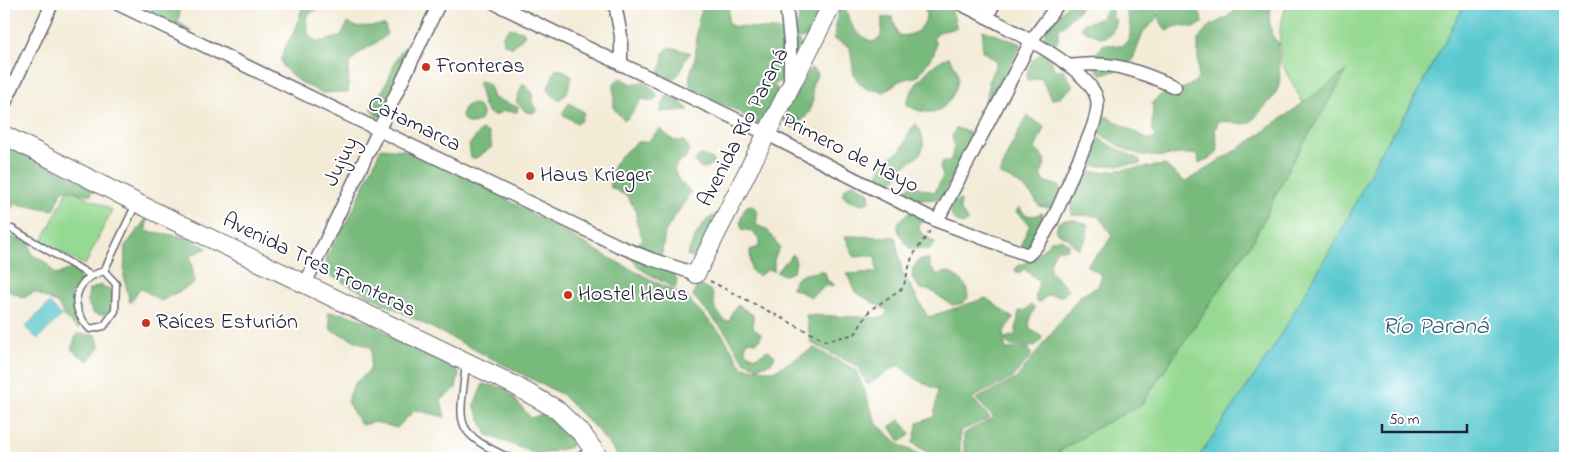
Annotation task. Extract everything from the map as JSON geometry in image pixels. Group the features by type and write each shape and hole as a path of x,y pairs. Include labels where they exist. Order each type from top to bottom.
{"main road":[{"name":"Avenida Río Paraná","path":"696,274 765,133 832,4"},
{"name":"Avenida Tres Fronteras","path":"4,135 137,203 514,385 556,409 583,435 596,454"}],"street":[{"path":"4,105 52,4"},
{"name":"Catamarca","path":"118,4 136,7 380,130 619,246 696,274"},
{"name":"Jujuy","path":"305,284 440,4"},
{"name":"Primero de Mayo","path":"496,4 765,133 937,221 1028,255 1036,248 1064,194 1096,115 1097,99 1082,77 1069,66"},
{"path":"614,4 621,36 621,65"},
{"path":"786,4 790,42 790,85"},
{"path":"961,4 1031,41 1069,66 1110,64 1132,69 1174,87"},
{"path":"986,17 994,4"},
{"path":"937,221 1031,41 1058,4"}],"lane":[{"path":"104,271 116,284 115,311 104,326 90,329 80,319 77,303 80,284 90,275 104,271 137,203"},
{"path":"12,229 90,275"},
{"path":"467,363 461,418 463,426 478,442 510,458"},
{"path":"575,458 596,454"}],"path":[{"path":"696,274 826,342 855,334 870,310 903,288 912,257 937,221"}],"green space":[{"path":"159,4 169,7 177,5 180,13 178,22 193,32 183,31 151,12 152,7"},
{"path":"303,4 323,4 306,18 309,36 317,42 340,37 348,23 357,27 385,25 387,34 378,42 362,51 350,64 348,70 348,92 321,93 297,80 283,67 281,59 297,26"},
{"path":"697,4 729,4 728,23 732,26 793,32 798,23 799,14 790,10 780,12 769,4 833,4 814,35 800,39 795,34 803,49 787,75 773,85 780,91 765,123 756,123 732,108 705,98 690,85 690,74 696,52 698,22 702,11"},
{"path":"922,4 950,4 957,28 939,32 933,39 936,43 934,53 918,76 899,81 884,92 867,89 860,84 854,75 850,47 834,39 838,12 845,6 849,19 857,32 873,42 881,37 882,18 892,17 898,35 905,36 917,31 926,17"},
{"path":"1068,4 1081,4 1078,11 1058,31 1058,40 1051,46 1044,40 1045,31"},
{"path":"1104,4 1112,4 1112,17 1116,20 1112,32 1103,38 1081,29 1084,23 1095,21 1103,16 1106,9"},
{"path":"1126,4 1152,4 1156,9 1158,18 1144,31 1132,61 1115,71 1101,74 1094,67 1095,55 1104,44 1122,46 1129,37 1130,26"},
{"path":"1157,4 1197,4 1203,23 1194,28 1180,26 1173,27 1167,31 1161,23"},
{"path":"1242,4 1272,4 1269,18 1272,36 1279,43 1279,83 1273,97 1251,122 1243,124 1226,121 1218,122 1215,131 1218,150 1214,156 1199,163 1198,155 1192,154 1143,155 1122,147 1097,131 1100,123 1106,116 1147,139 1156,139 1152,129 1152,103 1164,94 1192,84 1198,78 1198,40 1209,26 1226,18"},
{"path":"1286,4 1465,4 1404,117 1382,149 1343,228 1270,353 1198,458 1056,458 1060,451 1105,423 1141,405 1254,239 1291,164 1346,72 1303,103 1280,61 1280,30"},
{"path":"510,28 523,31 525,35 512,48 504,43 502,38"},
{"path":"983,30 1021,44 989,110 984,109 988,82 997,62 982,51"},
{"path":"418,39 386,115 376,116 371,107 384,87 401,51 411,42"},
{"path":"670,47 691,53 685,59 680,73 673,79 663,77 658,73 663,64 663,53"},
{"path":"1046,52 1054,69 1064,70 1073,86 1060,98 1051,99 1041,78 1027,81 1031,63"},
{"path":"949,57 957,70 958,80 952,96 945,106 936,111 924,112 906,104 912,90 929,69"},
{"path":"811,68 818,73 812,85 813,99 809,113 797,126 792,127 781,118"},
{"path":"556,69 565,71 572,77 566,95 558,100 547,90"},
{"path":"1347,71 1291,164 1254,239 1141,405 1105,423 1060,451 1056,458 964,458 964,433 994,418 976,399 1016,379 1080,296 1098,287 1102,275 1086,265 1105,247 1112,235 1098,216 1072,215 1067,183 1082,171 1100,172 1165,165 1185,182 1249,142"},
{"path":"620,78 632,84 645,81 657,94 656,99 652,101 642,99 628,118 624,120 614,109 614,83"},
{"path":"481,81 489,85 493,98 518,107 517,112 502,111 495,116 486,110 477,84"},
{"path":"523,83 533,93 532,102 537,110 533,113 526,112 516,102"},
{"path":"666,97 675,97 689,110 660,112"},
{"path":"569,103 584,112 581,121 577,123 562,114"},
{"path":"472,104 479,107 482,114 479,121 472,124 465,121 462,114 465,107"},
{"path":"1027,116 1044,127 1035,149 1044,160 1041,174 1044,181 1059,186 1064,194 1051,208 1039,206 1022,187 1000,175 1008,152"},
{"path":"916,124 921,131 923,140 921,153 907,164 893,181 883,187 876,181 880,170 887,160 899,152 911,129"},
{"path":"956,128 969,132 972,140 942,197 927,200 913,196 906,189 909,186 935,192 943,176 940,167 942,162 951,160 954,146 952,136"},
{"path":"660,129 674,141 684,141 689,148 687,157 678,162 674,170 678,179 691,192 665,232 661,258 677,280 675,289 639,268 627,253 643,239 636,221 637,212 627,196 610,187 611,172 621,156 637,142 647,142"},
{"path":"481,130 489,133 492,147 476,158 471,158 469,145"},
{"path":"1096,136 1140,160 1140,164 1081,167 1092,137"},
{"path":"4,143 93,188 91,195 63,189 54,210 15,204 4,217"},
{"path":"381,148 415,151 473,180 615,261 687,298 722,334 743,367 774,371 814,348 856,370 877,424 900,445 926,458 620,458 597,430 561,394 329,275 326,257 349,219"},
{"path":"701,155 713,159 713,164 704,169 700,168 695,162 697,157"},
{"path":"854,183 869,193 870,202 856,203 842,195 846,187"},
{"path":"69,188 112,210 85,265 41,243"},
{"path":"961,200 960,209 968,221 964,224 954,220 951,214 952,203"},
{"path":"752,205 758,212 756,225 766,229 780,247 774,259 774,271 769,269 758,276 751,270 750,250 759,247 759,238 751,231 742,229 741,223 745,209 747,206"},
{"path":"1019,207 1025,215 1034,216 1041,213 1045,215 1046,220 1028,255 1021,244 1030,225 1016,212"},
{"path":"911,212 925,220 918,225 921,233 936,243 929,249 910,249 902,239 898,224 904,216"},
{"path":"719,215 696,259 687,255 703,225 713,216"},
{"path":"147,218 146,231 185,237 207,248 190,256 195,283 161,301 140,288 130,303 124,277 125,246"},
{"path":"1062,220 1075,220 1088,225 1086,239 1083,245 1077,249 1068,238 1056,232 1058,223"},
{"path":"4,236 30,241 31,254 45,262 56,275 78,266 80,284 70,296 77,303 79,329 65,318 58,304 34,292 24,298 9,291 4,296"},
{"path":"845,236 895,237 902,271 928,317 986,298 1013,318 1003,333 1006,349 1029,348 1031,356 1013,378 972,398 990,418 960,431 960,458 934,457 913,443 918,423 934,417 938,390 919,381 898,365 867,385 859,367 811,343 806,315 883,318 888,311 855,292 847,274 877,272 875,256 854,257"},
{"path":"1061,239 1069,244 1067,249 1058,249 1052,259 1050,271 1069,290 1063,296 1048,295 1038,303 1035,299 1039,281 1024,269 1018,274 1015,270 1018,266 1034,258 1052,240"},
{"path":"793,254 796,262 793,272 785,275 776,272"},
{"path":"928,259 931,268 938,275 947,272 956,276 965,284 968,298 963,303 952,305 930,290 920,289 912,278 913,268 919,260"},
{"path":"820,271 825,272 827,280 835,285 825,286 811,297 792,288 793,283 799,277"},
{"path":"101,285 116,294 115,311 100,315 93,313 87,301 89,290"},
{"path":"700,286 711,292 716,309 725,321 730,321 732,312 738,305 753,315 753,328 761,334 760,339 757,342 747,341 745,350 748,354 756,357 768,350 775,356 771,363 757,367 744,361 726,333 693,296 696,287"},
{"path":"1031,305 1035,308 1029,320 1030,329 1042,337 1041,341 1034,347 1009,345 1005,338 1015,335 1019,311 1024,311"},
{"path":"328,312 345,314 372,323 390,335 410,338 440,352 459,373 456,388 441,400 445,417 415,410 397,428 375,422 361,425 347,402 354,384 370,370 372,348 331,330"},
{"path":"77,334 96,335 100,347 88,361 71,349"},
{"path":"483,384 505,388 531,418 554,411 571,432 571,447 539,455 487,435 474,405"},
{"path":"900,420 911,434 900,442 890,426"}],"water":[{"name":"Río Paraná","path":"1465,4 1565,4 1565,458 1198,458 1270,353 1343,228 1382,149 1404,117"},
{"path":"49,303 61,316 38,339 25,327"}],"place":[{"name":"Fronteras","path":"426,67"},
{"name":"Haus Krieger","path":"530,176"},
{"name":"Hostel Haus","path":"568,295"},
{"name":"Raíces Esturión","path":"146,323"}]}
